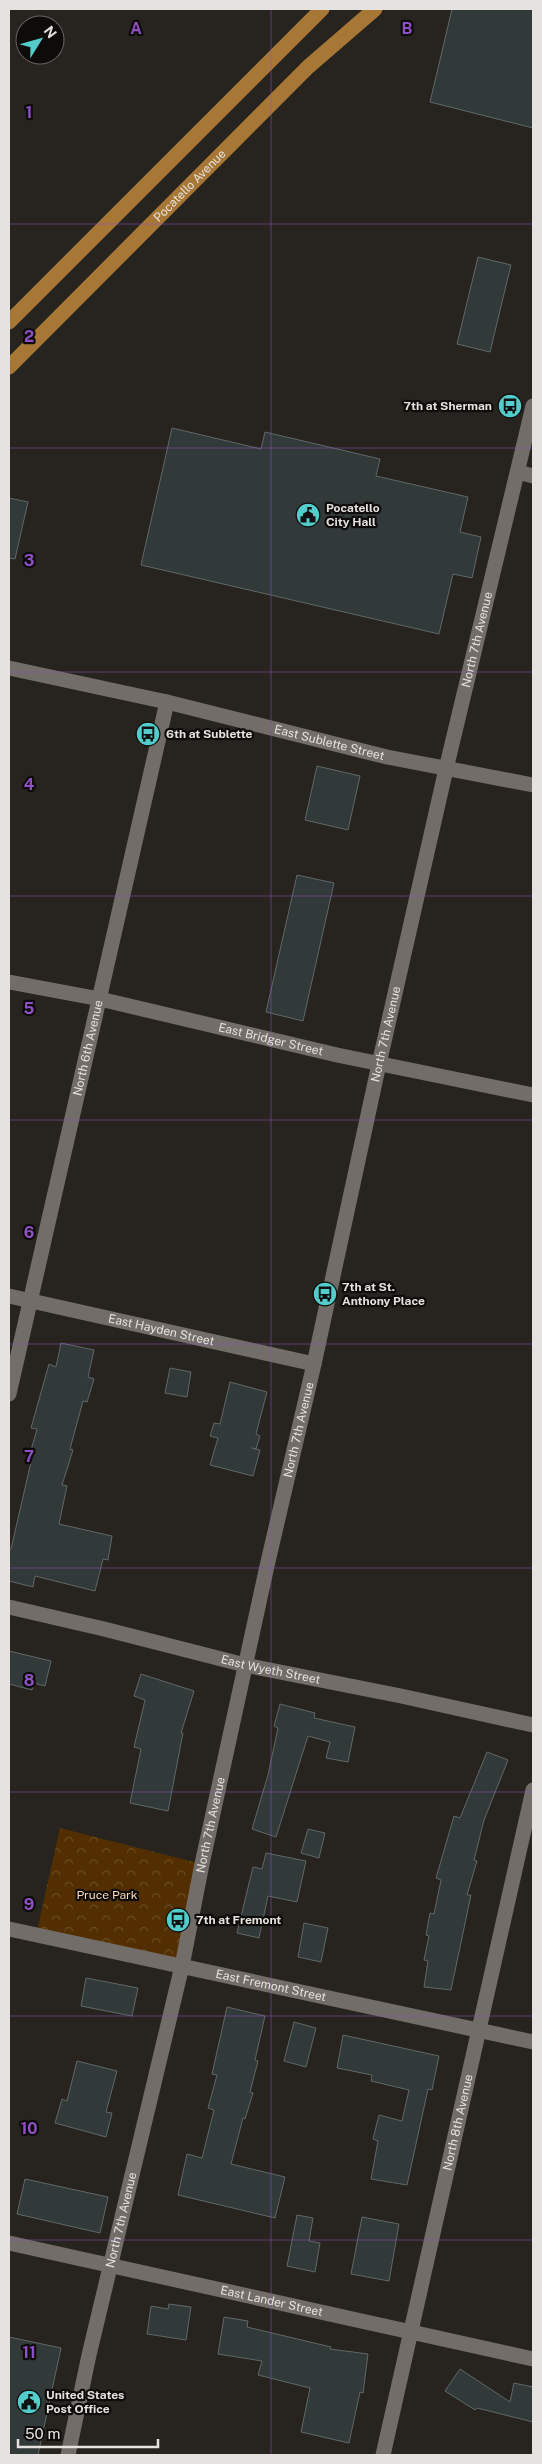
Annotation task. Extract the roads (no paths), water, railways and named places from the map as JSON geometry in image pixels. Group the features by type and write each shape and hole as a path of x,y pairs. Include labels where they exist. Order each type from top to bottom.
{"main road":[{"path":"9,322 322,9"},
{"name":"Pocatello Avenue","path":"9,367 308,67 375,9"}],"street":[{"name":"North 7th Avenue","path":"68,2455 182,1966 245,1666 314,1364 378,1064 533,406"},
{"path":"518,472 533,476"},
{"name":"East Sublette Street","path":"9,668 167,702 387,757 533,785"},
{"name":"North 6th Avenue","path":"9,1394 28,1301 100,1000 167,702"},
{"name":"East Bridger Street","path":"9,982 100,1000 378,1064 533,1095"},
{"name":"East Hayden Street","path":"9,1296 314,1364"},
{"name":"East Wyeth Street","path":"9,1608 104,1629 245,1666 401,1696 533,1725"},
{"name":"North 8th Avenue","path":"383,2455 533,1790"},
{"name":"East Fremont Street","path":"9,1929 533,2042"},
{"name":"East Lander Street","path":"9,2243 533,2359"}],"place":[{"name":"7th at Sherman","path":"510,406"},
{"name":"Pocatello City Hall","path":"308,515"},
{"name":"6th at Sublette","path":"148,734"},
{"name":"7th at St. Anthony Place","path":"325,1294"},
{"name":"7th at Fremont","path":"178,1920"},
{"name":"United States Post Office","path":"29,2402"}],"park label":[{"name":"Pruce Park","path":"107,1895"}]}
